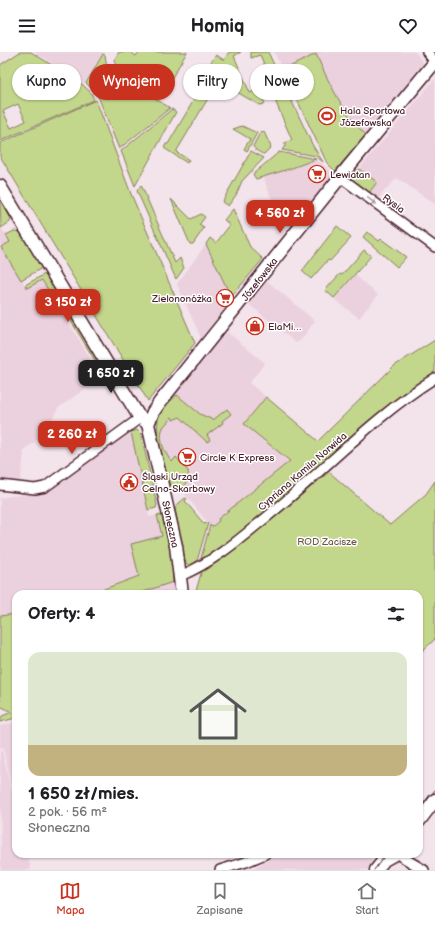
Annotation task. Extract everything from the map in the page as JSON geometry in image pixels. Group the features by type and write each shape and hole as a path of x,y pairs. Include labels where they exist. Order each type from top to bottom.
{"street":[{"path":"427,52 435,62"},
{"name":"Józefowska","path":"0,485 35,489 46,487 144,421 153,412 340,177 435,62"},
{"name":"Rysia","path":"340,177 435,247"},
{"name":"Słoneczna","path":"0,186 144,421 168,507 176,546 182,590"},
{"name":"Cypriana Kamila Norwida","path":"180,576 213,558 236,542 296,494 378,419 398,403 435,378"},
{"path":"423,816 435,800"},
{"path":"220,870 255,858"},
{"path":"376,870 387,859 424,870"}],"shaded area":[{"path":"34,52 104,52 96,64 89,64 89,76 84,84 81,82 81,64 53,64"},
{"path":"274,52 415,52 424,64 366,135 351,119 334,91 316,55 296,64 280,64"},
{"path":"435,79 435,204 397,178 378,199 369,193 377,182 359,169"},
{"path":"316,159 334,174 291,227 279,219 263,176 293,168"},
{"path":"0,226 10,242 2,247 27,288 42,280 102,377 58,408 51,421 55,427 22,451 24,454 20,483 0,480"},
{"path":"206,244 232,299 201,338 177,284"},
{"path":"355,275 378,295 359,318 334,299"},
{"path":"267,281 315,321 301,340 296,343 249,304"},
{"path":"227,332 265,363 249,383 266,397 244,424 290,461 218,519 220,521 211,527 184,493 169,486 158,433 158,421 160,413 165,406"},
{"path":"126,432 131,432 149,517 157,515 162,536 131,544 140,576 102,590 12,590 12,614 0,616 0,498 46,491"},
{"path":"173,582 175,590 149,590"},
{"path":"12,723 11,784 3,747 0,748 0,726"},
{"path":"0,751 2,751 12,792 12,858 28,858 31,870 1,870"},
{"path":"272,858 369,858 374,862 367,870 252,870"}],"green space":[{"path":"20,52 31,52 50,64 12,64 12,100 81,100 81,84 89,91 89,100 94,100 0,141 0,65","holes":["18,104 26,121 11,128 3,111"]},
{"path":"119,52 130,52 136,56 139,52 187,52 175,72 175,64 115,64 114,60"},
{"path":"229,52 241,52 234,56 237,64 210,64 216,55 224,60"},
{"path":"251,52 268,52 274,64 264,64 260,55 251,58"},
{"path":"103,54 105,55 106,64 97,64"},
{"name":"Hala Sportowa Józefowska","path":"316,54 331,87 350,117 366,135 335,171 327,163 297,100 314,100 314,64 295,64"},
{"path":"242,74 250,93 250,100 242,95"},
{"path":"89,78 89,86 86,83"},
{"path":"96,100 131,194 195,343 148,401 0,156 0,143"},
{"path":"100,100 157,100 170,108 119,149"},
{"path":"194,100 207,100 176,152 189,160 187,163 164,148 166,144 168,144"},
{"path":"250,100 263,100 265,104 259,105"},
{"path":"275,100 291,100 313,146 323,162 316,156 282,150 285,143 292,140"},
{"path":"172,109 176,112 135,186 121,151"},
{"path":"242,126 257,133 247,151 244,149 250,139 233,129"},
{"path":"264,132 271,147 264,154 255,149 253,146 260,133"},
{"path":"251,151 264,158 242,181 236,195 228,206 222,202"},
{"path":"279,152 316,159 256,179 253,174"},
{"path":"359,169 377,182 369,193 348,177"},
{"path":"141,185 175,263 180,258 184,268 176,279 137,191"},
{"path":"0,198 11,219 10,222 1,228"},
{"path":"171,199 191,219 201,214 205,217 199,225 204,228 193,244 190,244"},
{"path":"233,209 250,247 263,259 231,297 206,244 210,238 216,243 230,225 224,220"},
{"path":"337,226 351,238 311,279 302,271"},
{"path":"14,231 21,232 42,268 21,280 1,247 10,242 6,235"},
{"path":"367,232 379,241 381,239 406,257 397,267 363,237"},
{"path":"364,250 371,256 334,298 325,290 340,274 342,275"},
{"path":"45,274 63,302 59,308 42,280 27,288 25,285"},
{"path":"71,314 104,366 100,369 68,316"},
{"path":"435,340 435,374 395,400 233,541 200,562 210,525 212,527 219,521 218,519 290,461 244,424 266,397 318,441 394,366"},
{"path":"177,395 200,414 213,420 227,409 231,414 222,421 223,423 207,435 210,440 207,442 180,417 173,420 172,417 169,419 170,421 162,429 161,435 163,447 172,462 176,457 188,471 186,483 177,490 170,486 160,449 158,420 160,413"},
{"path":"137,430 141,434 157,505 156,508 148,510 131,432"},
{"name":"ROD Zacisze","path":"329,472 390,525 426,494 435,481 435,639 423,650 423,590 196,590 202,570 238,547"},
{"path":"185,498 187,499 185,501 204,524 208,523 197,561 191,565 188,565 185,561 175,509"},
{"path":"157,515 163,516 172,553 173,582 149,590 102,590 139,576 131,544 162,536"},
{"path":"12,614 12,712 0,706 0,616"},
{"path":"12,712 12,719 0,722 2,716"}],"tram line":[{"path":"423,806 435,790"},
{"path":"374,870 383,858"}],"place":[{"name":"Hala Sportowa Józefowska","path":"327,116"},
{"name":"Lewiatan","path":"317,174"},
{"name":"Zielononóżka","path":"225,298"},
{"name":"ElaMi…","path":"255,326"},
{"name":"Circle K Express","path":"187,457"},
{"name":"Śląski Urząd Celno-Skarbowy","path":"129,482"}]}
